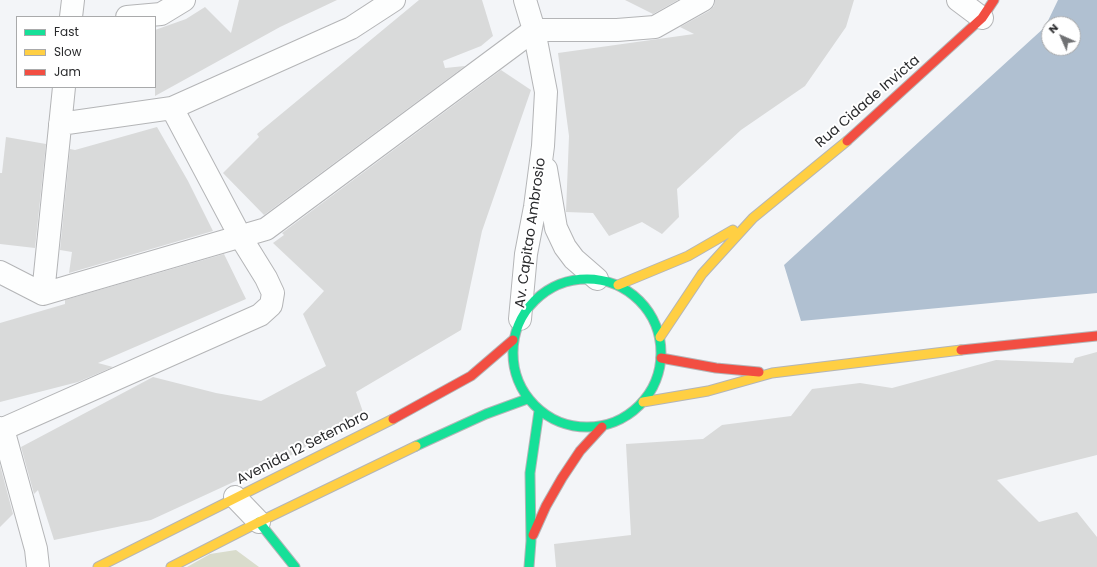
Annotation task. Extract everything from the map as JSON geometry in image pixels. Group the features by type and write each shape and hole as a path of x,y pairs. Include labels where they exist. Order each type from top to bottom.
{"main road":[{"name":"Rua Cidade Invicta","path":"660,337 702,274 753,218 866,124 988,9"},
{"name":"Rua Cidade Invicta","path":"618,285 688,256 753,218"},
{"path":"574,279 597,279 618,285 638,298 652,316 660,337 661,358 656,381 643,402 624,418 602,427 579,428 558,422 539,411 526,399 516,381 512,361 513,340 520,320 534,300 552,287 574,279"},
{"path":"643,402 708,391 772,373 934,353 1097,336"},
{"name":"Avenida 12 Setembro","path":"98,567 441,393 470,376 513,340"},
{"path":"661,358 716,368 772,373"},
{"path":"171,567 259,522 437,436 486,414 526,399"},
{"path":"528,567 531,541 530,473 539,411"},
{"path":"531,541 546,506 562,478 580,451 602,427"},
{"path":"259,522 295,567"}],"street":[{"path":"71,16 73,0"},
{"path":"138,16 161,14 184,0"},
{"path":"60,124 172,108 351,28 394,0"},
{"name":"Av. Capitao Ambrosio","path":"520,320 526,254 535,207 543,146 546,92 534,30 525,0"},
{"path":"0,272 43,294 266,229 534,30 617,30 655,27 703,0"},
{"path":"958,0 988,9"},
{"path":"43,294 64,88"},
{"path":"38,567 36,548 1,428 260,315 271,305 273,293 266,278 240,236 172,108"},
{"name":"Av. Capitao Ambrosio","path":"543,146 556,228 565,247 574,259 597,279"},
{"path":"235,498 259,522"}],"green space":[{"path":"236,550 259,567 187,567 210,554"}],"water":[{"path":"1058,0 1097,0 1097,293 801,321 784,265 1041,31 1041,56 1081,56 1081,16 1050,16"}],"building":[{"path":"239,0 337,0 280,27 155,96 156,30 186,19 205,7 231,33"},
{"path":"419,0 482,0 493,36 481,46 443,61 445,68 465,66 264,215 223,173 259,137 257,134"},
{"path":"625,0 678,0 653,14"},
{"path":"715,0 854,0 846,27 805,86 741,130 677,189 679,217 662,234 642,222 609,236 593,213 566,212 569,136 558,53 694,34 680,27 709,11 714,6"},
{"path":"501,70 531,90 482,231 461,330 356,392 363,412 290,456 151,520 54,540 38,490 34,494 21,447 153,377 216,393 261,401 326,366 303,314 324,291 273,243 284,235 282,233"},
{"path":"157,127 188,181 213,231 69,273 72,252 60,250 70,149 75,150"},
{"path":"6,137 46,144 35,248 0,244 0,173 2,173"},
{"path":"224,254 246,299 98,363 113,367 78,382 0,402 0,323 65,304 65,300"},
{"path":"1097,352 1097,455 997,480 1039,522 1077,512 1097,537 1097,567 556,567 554,544 631,535 626,444 703,439 722,425 791,416 812,389 860,383 892,388 996,360 1073,363 1075,358"},
{"path":"0,465 13,514 0,527"}],"traffic: fast":[{"path":"594,279 616,284 640,300 656,324 660,338 661,353 660,368 656,382 640,406 616,422 602,426 580,427 558,422 552,419 540,411 529,400 518,382 514,368 513,346 518,324 521,318 529,306 540,295 558,284 572,280 594,279"},
{"path":"416,446 486,414 527,399"},
{"path":"529,567 531,541 530,473 539,411"},
{"path":"259,522 295,567"}],"traffic: slow":[{"path":"660,337 702,274 753,218 847,141"},
{"path":"618,285 688,256 733,230"},
{"path":"643,402 708,391 772,373 961,350"},
{"path":"98,567 393,419"},
{"path":"171,567 259,522 416,446"}],"traffic: jam":[{"path":"847,141 982,18 994,0"},
{"path":"961,350 1097,336"},
{"path":"393,419 471,376 513,340"},
{"path":"661,358 716,368 759,372"},
{"path":"533,535 546,506 562,478 580,451 602,427"}]}
